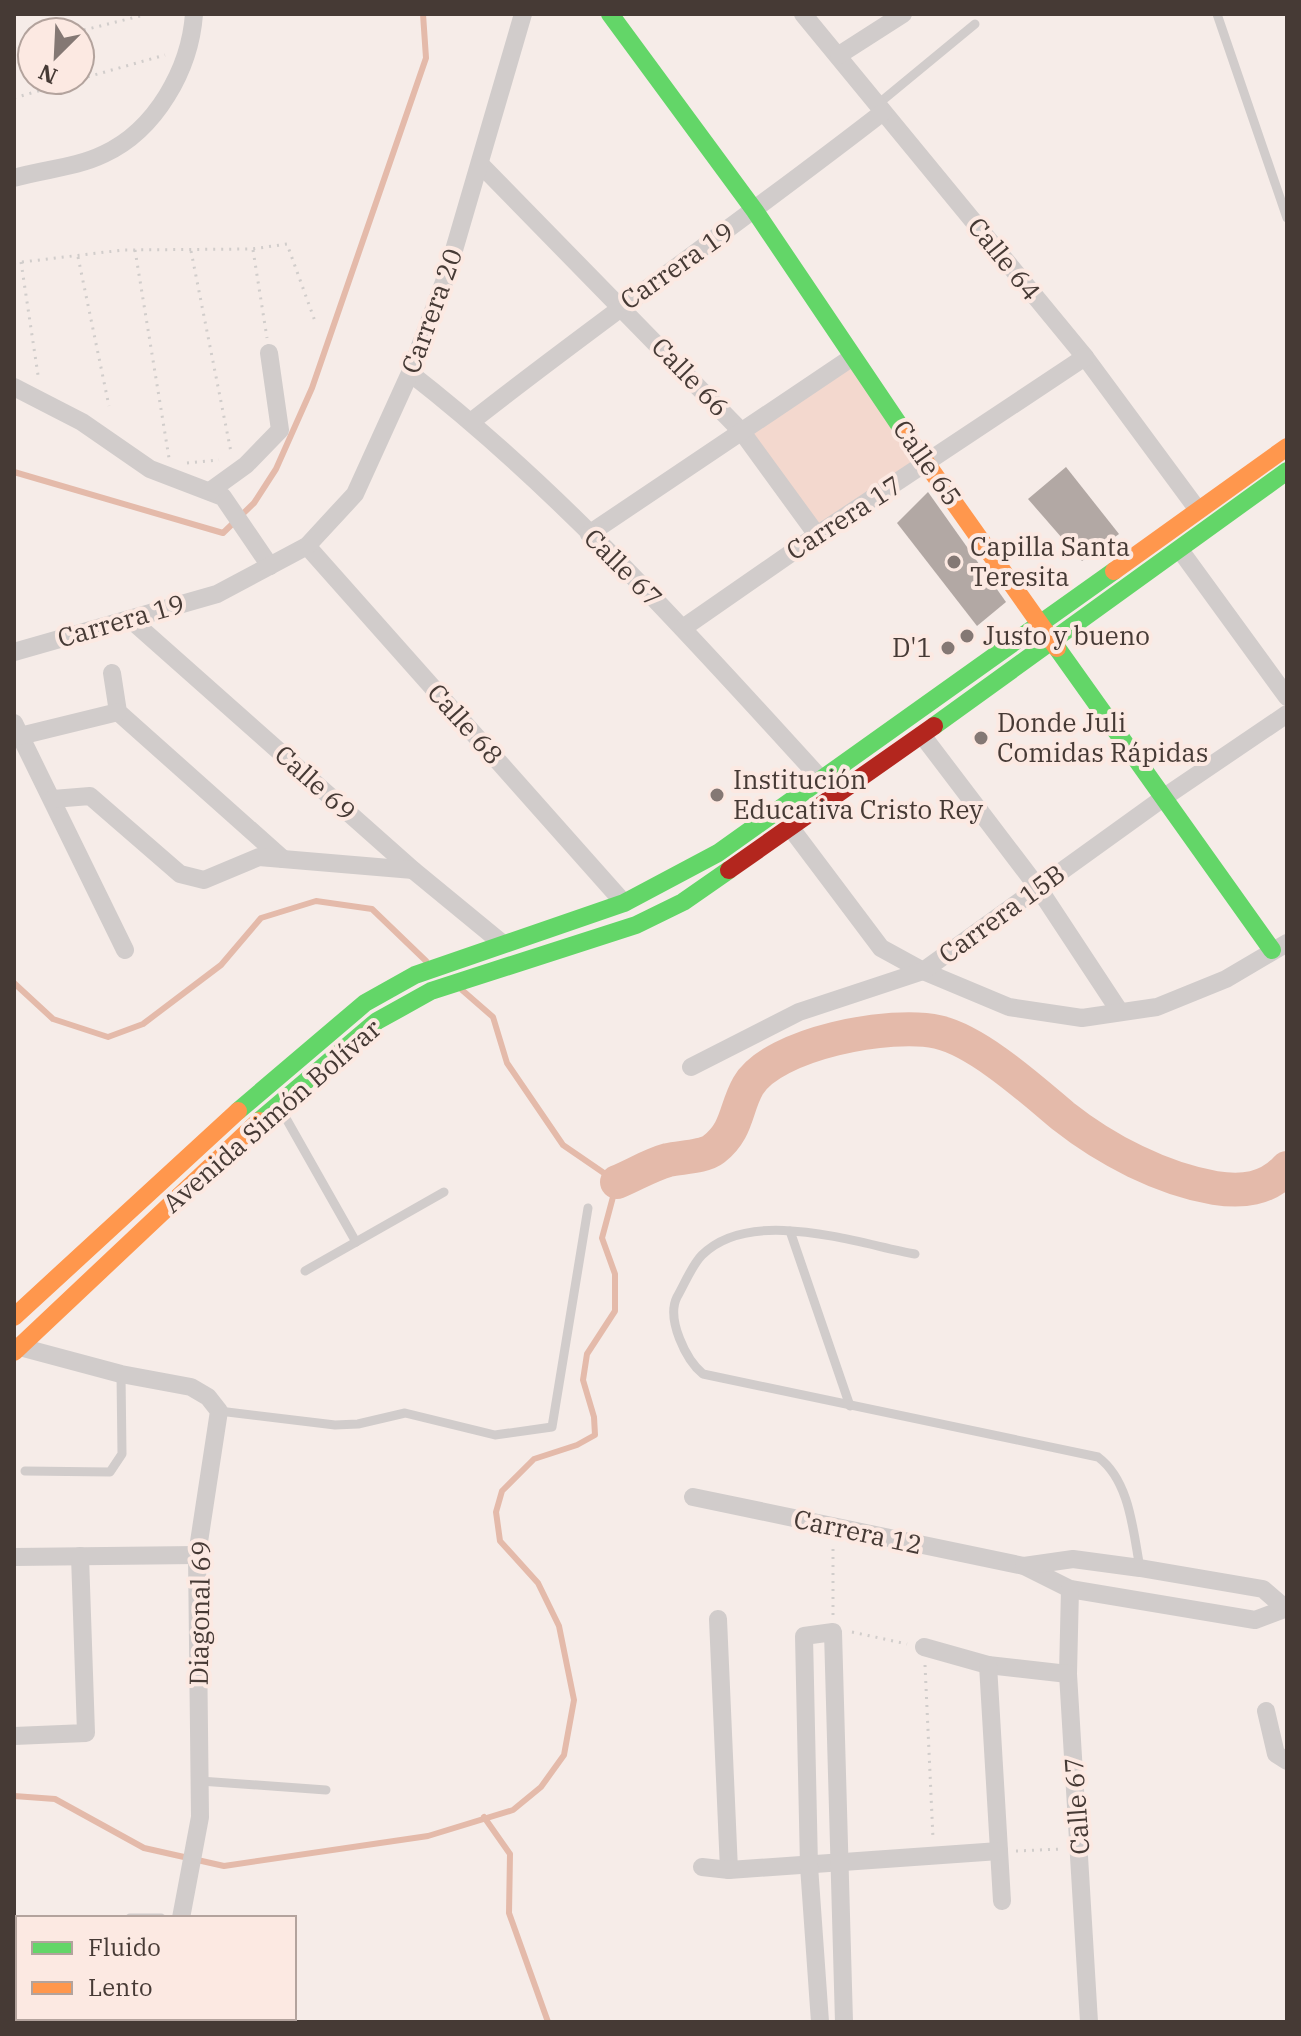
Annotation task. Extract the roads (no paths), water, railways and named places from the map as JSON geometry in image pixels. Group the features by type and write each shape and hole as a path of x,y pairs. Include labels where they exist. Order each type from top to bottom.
{"main road":[{"name":"Calle 65","path":"610,14 755,211 851,358 928,463 1051,644 1280,946"},
{"name":"Avenida Simón Bolívar","path":"14,1317 264,1087 365,1003 415,975 460,957 624,903 718,853 1287,447"},
{"name":"Avenida Simón Bolívar","path":"17,1349 278,1103 377,1021 431,991 636,925 683,902 1051,644 1287,471"},
{"path":"168,1174 184,1191"}],"street":[{"name":"Carrera 20","path":"266,559 307,546 355,494 410,373 466,216 523,14"},
{"name":"Calle 64","path":"803,14 1085,357 1198,510"},
{"path":"839,55 903,14"},
{"path":"14,178 103,155 134,135 163,103 192,32"},
{"name":"Carrera 19","path":"472,421 621,305 755,211 880,108"},
{"name":"Calle 66","path":"480,164 742,432 817,535"},
{"path":"210,491 246,465 280,430 269,353"},
{"name":"Carrera 17","path":"683,628 1085,357"},
{"path":"589,534 851,358"},
{"name":"Calle 67","path":"410,373 472,421 589,534 683,628 821,779"},
{"path":"14,387 82,422 150,469 223,497 266,559"},
{"name":"Calle 68","path":"307,546 624,903"},
{"path":"1180,550 1287,697"},
{"name":"Carrera 19","path":"14,652 217,594 266,559"},
{"name":"Calle 69","path":"130,619 413,870 503,944"},
{"path":"112,673 118,712 283,859"},
{"path":"118,712 17,730 125,950"},
{"name":"Carrera 15B","path":"691,1067 799,1012 923,971 1166,796 1287,714"},
{"path":"922,735 1039,889 1120,1012"},
{"path":"53,799 90,796 180,874 193,879 204,880 259,857 413,870"},
{"path":"790,827 881,948 923,971 1009,1007 1082,1018 1157,1007 1226,979 1280,946"},
{"path":"17,1349 191,1387 208,1397 219,1411"},
{"name":"Diagonal 69","path":"182,1912 200,1817 197,1555 219,1411"},
{"name":"Carrera 12","path":"693,1497 1024,1566 1070,1589 1255,1620 1286,1608 1263,1589 1140,1568 1073,1559 1024,1566"},
{"path":"14,1557 197,1555"},
{"path":"14,1736 86,1733 80,1556"},
{"name":"Calle 67","path":"1070,1589 1068,1674 1089,2022"},
{"path":"718,1619 729,1870"},
{"path":"820,2022 809,1866 804,1636 833,1632 844,2022"},
{"path":"924,1647 988,1665 1068,1674"},
{"path":"988,1665 1002,1901"},
{"path":"1266,1711 1276,1754 1287,1761"},
{"path":"702,1867 729,1870 809,1866 999,1851"}],"lane":[{"path":"1217,14 1287,218"},
{"path":"880,108 975,24"},
{"path":"278,1103 356,1242"},
{"path":"305,1271 444,1192"},
{"path":"219,1411 335,1425 358,1424 405,1413 495,1435 552,1427 588,1208"},
{"path":"915,1254 790,1231 744,1231 702,1255 675,1301 673,1314 690,1363 703,1374 1098,1457 1117,1474 1132,1522 1140,1568"},
{"path":"790,1231 850,1406"},
{"path":"25,1471 110,1472 122,1454 121,1374"},
{"path":"200,1781 326,1790"}],"waterway":[{"path":"14,472 223,533 254,503 276,469 312,388 426,58 423,14"},
{"path":"14,983 53,1019 108,1037 143,1024 221,965 261,918 316,901 372,909 426,961"},
{"path":"14,1796 55,1799 144,1848 224,1866 428,1836 513,1810 541,1787 564,1755 574,1700 559,1626 538,1583 500,1541 496,1512 502,1491 534,1459 577,1445 595,1435 594,1417 583,1380 587,1354 615,1311 615,1274 602,1238 617,1182 563,1145 507,1063 493,1017 462,990"},
{"path":"617,1182 661,1162 714,1149 732,1127 748,1086 761,1071 782,1058 835,1039 864,1033 918,1029 938,1032 970,1045 1097,1140 1175,1178 1235,1190 1263,1185 1287,1168"},
{"path":"484,1817 510,1854 509,1913 548,2022"}],"place":[{"name":"Capilla Santa Teresita","path":"954,562"},
{"name":"Justo y bueno","path":"967,636"},
{"name":"D'1","path":"948,648"},
{"name":"Donde Juli Comidas Rápidas","path":"981,738"},
{"name":"Institución Educativa Cristo Rey","path":"717,795"}]}
